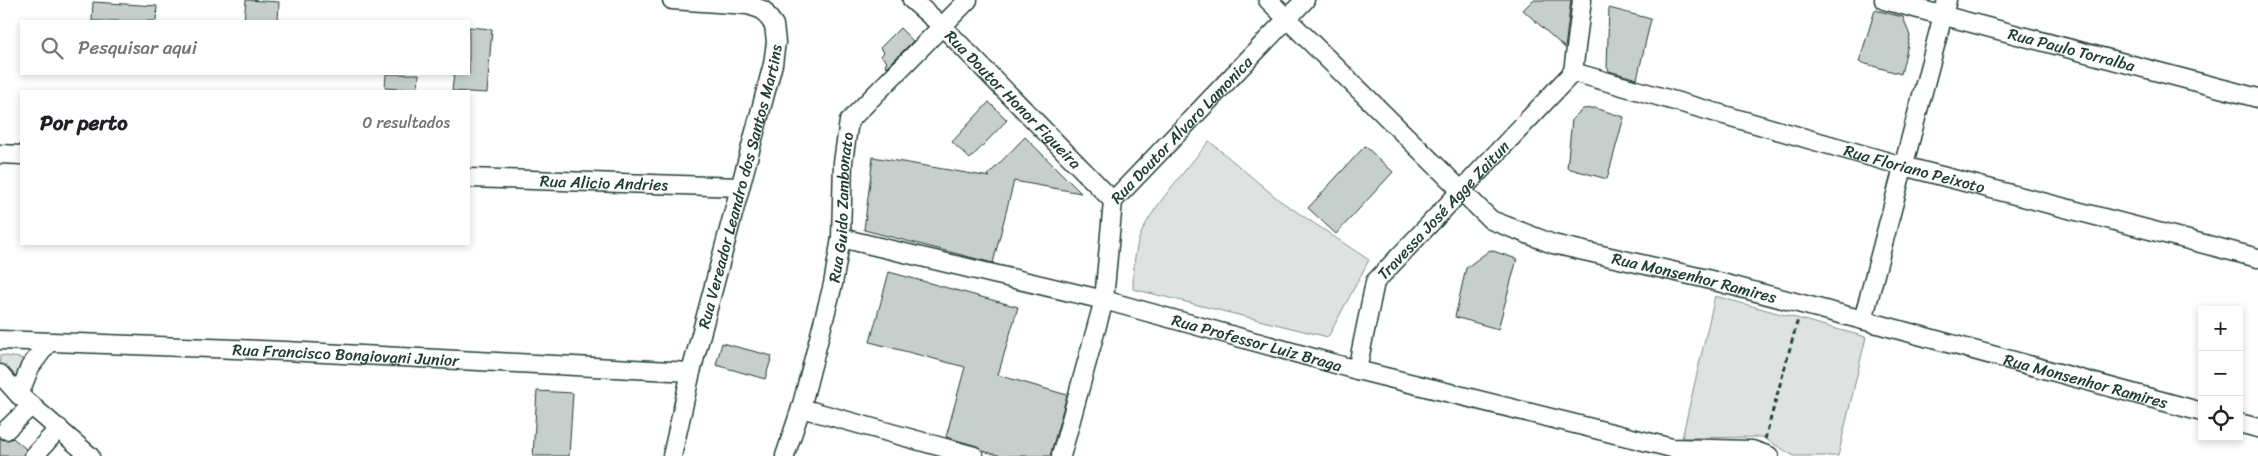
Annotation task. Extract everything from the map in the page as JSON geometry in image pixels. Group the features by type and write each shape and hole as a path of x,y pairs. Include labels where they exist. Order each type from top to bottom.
{"street":[{"name":"Rua Vereador Leandro dos Santos Martins","path":"672,0 748,5 763,10 774,25 776,42 773,64 692,372 672,456"},
{"name":"Rua Doutor Honor Figueira","path":"912,0 942,26 1113,201"},
{"name":"Rua Guido Zambonato","path":"785,456 801,408 833,284 841,238 843,162 849,121 968,0"},
{"name":"Rua Monsenhor Ramires","path":"1268,0 1491,220 1553,244 1703,278 2198,411"},
{"name":"Rua Doutor Alvaro Lamonica","path":"1060,456 1104,300 1113,201 1305,0"},
{"path":"1573,72 1582,0"},
{"name":"Rua Paulo Torralba","path":"1884,0 1945,8 2258,98"},
{"path":"1863,320 1945,8"},
{"name":"Rua Floriano Peixoto","path":"1573,72 1903,166 2258,258"},
{"name":"Travessa José Agge Zaitun","path":"1357,370 1375,282 1573,72"},
{"path":"0,154 20,155"},
{"name":"Rua Alicio Andries","path":"470,178 740,187"},
{"name":"Rua Professor Luiz Braga","path":"841,238 1104,300 1357,370 1678,452 1765,454"},
{"name":"Rua Francisco Bongiovani Junior","path":"0,340 285,351 692,372"},
{"path":"6,430 26,400 30,366 48,343"},
{"path":"0,374 26,400 90,456"},
{"path":"801,408 974,456"},
{"path":"2243,423 2258,428"},
{"path":"34,456 59,428"}],"path":[{"path":"1765,454 1802,304"}],"shaded area":[{"path":"1209,141 1279,200 1369,260 1328,337 1133,289 1136,251 1144,228 1160,202"},
{"path":"1715,296 1866,337 1838,456 1794,456 1762,437 1682,438"},
{"path":"0,355 26,359 16,379 0,363"}],"building":[{"path":"246,0 279,2 278,20 244,20"},
{"path":"1533,0 1571,0 1565,48 1523,10"},
{"path":"93,2 157,6 156,20 92,20"},
{"path":"1609,8 1651,19 1637,79 1609,71 1607,67"},
{"path":"1875,10 1903,17 1910,36 1901,74 1859,62"},
{"path":"470,27 492,29 487,93 470,92 470,90 452,90 454,75 470,75"},
{"path":"900,28 913,41 887,67 885,65 887,62 881,56 884,52 880,48"},
{"path":"386,75 419,75 418,90 385,88"},
{"path":"989,102 1007,120 970,159 952,142"},
{"path":"1595,108 1624,117 1607,179 1567,168 1572,119 1583,109"},
{"path":"1025,137 1081,193 1014,181 993,263 864,230 873,157 990,177 988,175"},
{"path":"1365,146 1393,172 1336,234 1308,208"},
{"path":"1490,250 1517,259 1498,329 1455,317 1466,268"},
{"path":"889,272 1018,307 998,375 1067,395 1050,456 1002,456 946,437 965,367 870,342"},
{"path":"722,343 772,356 765,379 716,365"},
{"path":"537,391 573,393 569,456 533,456"},
{"path":"0,438 8,440 13,438 26,449 24,456 0,456"}]}
